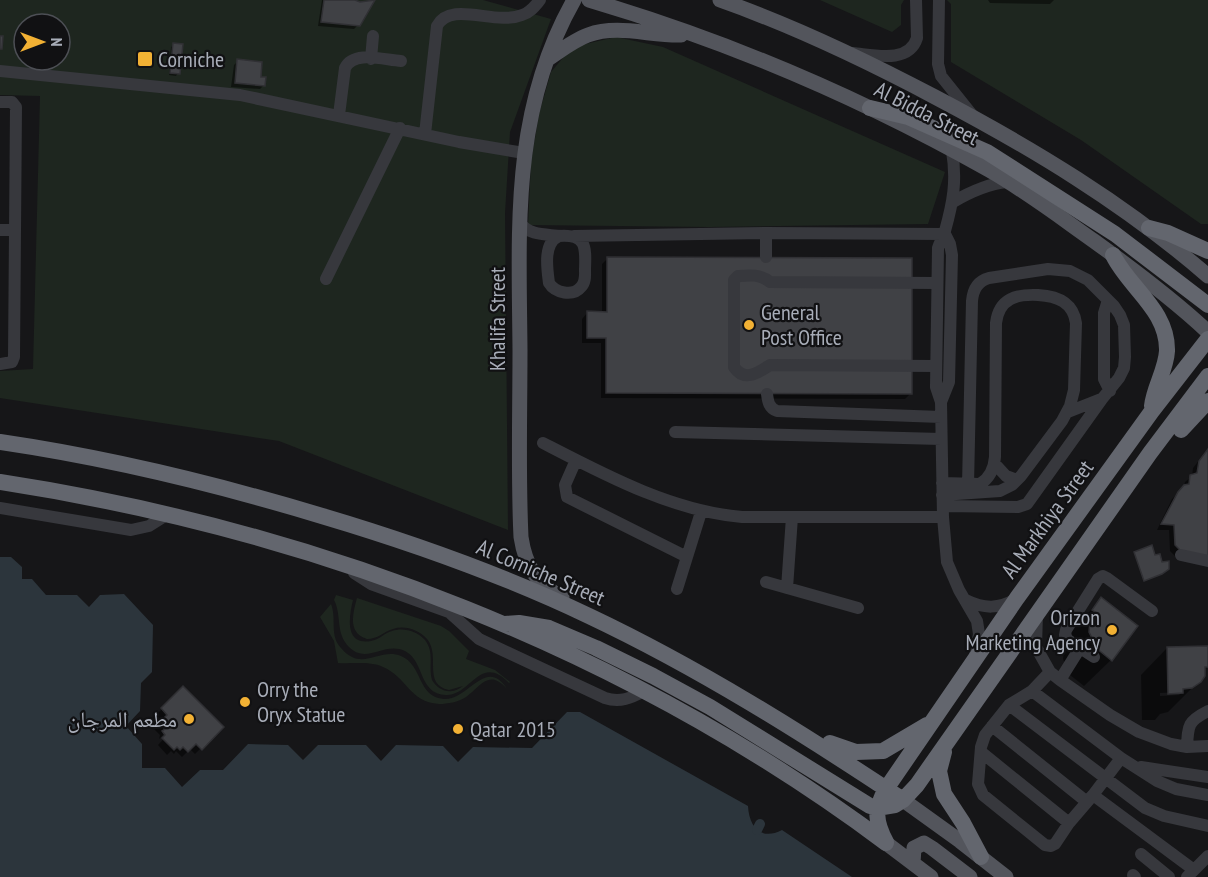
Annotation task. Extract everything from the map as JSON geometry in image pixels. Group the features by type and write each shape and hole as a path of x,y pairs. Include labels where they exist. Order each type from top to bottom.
{"highway":[{"path":"870,108 908,117 987,152 1115,234 1208,305"},
{"path":"1149,228 1168,232 1208,251"},
{"path":"1113,255 1128,279 1149,302 1164,330 1166,359 1154,394 1152,411"},
{"name":"Al Markhiya Street","path":"877,807 886,789 1017,598 1152,411 1208,339"},
{"name":"Al Markhiya Street","path":"903,800 917,786 1150,453 1208,376"},
{"path":"1150,453 1159,451 1168,444 1208,400"},
{"name":"Al Corniche Street","path":"0,442 144,468 276,502 481,570 589,616 714,681 804,734 903,800"},
{"path":"0,482 57,491 168,514 267,540 402,583 505,624 644,691 701,722 777,768 886,843"},
{"path":"505,624 519,623 549,628 596,648 710,707 837,784 863,803 877,807 889,807 903,800"},
{"path":"804,734 848,750 867,753 888,749 924,726 932,724"},
{"path":"945,745 939,771 940,783 944,794 981,857"},
{"path":"877,807 878,823 886,843"}],"main road":[{"name":"Khalifa Street","path":"574,0 566,14 537,91 524,153 520,223 521,516 523,547 528,565 538,580 552,592 576,604 589,616"},
{"name":"Al Bidda Street","path":"589,0 693,34 792,73 870,108 952,151 1007,182 1113,255 1168,296 1208,332"},
{"name":"Al Bidda Street","path":"720,0 742,3 849,53 975,118 1082,181 1149,228 1208,276"},
{"path":"548,59 582,38 600,32 693,34"},
{"name":"Al Corniche Street","path":"903,800 1006,877"},
{"path":"886,843 932,877"},
{"path":"913,863 914,848 924,843 970,877"}],"street":[{"path":"425,134 436,26 442,12 453,6 517,17 529,12 540,0"},
{"path":"939,0 938,64 941,76 975,118"},
{"path":"849,53 898,56 912,47 916,38 916,6 935,9 938,14"},
{"path":"371,58 373,36"},
{"path":"916,38 927,42 939,39"},
{"path":"339,115 346,65 354,58 401,61"},
{"path":"0,71 216,91 524,153"},
{"path":"0,102 12,102 16,107 14,357 12,362 0,364"},
{"path":"326,279 399,128"},
{"path":"952,151 955,177 953,202 945,234 938,248 936,387 941,402 947,562 979,627 974,662"},
{"path":"953,202 972,191 1007,182"},
{"path":"520,223 526,230 534,233 568,236 766,233 945,234"},
{"path":"0,230 15,230"},
{"path":"766,233 766,257"},
{"path":"941,402 949,382 951,249 945,234"},
{"path":"943,500 1018,507 1027,504 1124,368 1125,331 1118,310 1082,276 1063,269 1048,269 990,278 978,285 972,295 968,485"},
{"path":"936,366 770,365 762,372 745,375 738,372 735,367 734,280 738,276 758,275 770,282 937,283"},
{"path":"543,443 637,487 701,512 742,517 792,517 943,500 994,492 1006,488 1017,480 1068,412 1074,390 1076,323 1074,313 1068,305 1055,297 1024,294 1014,296 1001,306 997,317 994,463 986,480 980,484 968,485 943,500"},
{"path":"1106,395 1104,313 1108,300"},
{"path":"767,394 769,404 777,411 941,417"},
{"path":"1068,412 1106,395"},
{"path":"675,432 941,439"},
{"path":"576,460 565,485 567,497 687,557"},
{"path":"994,463 1006,476 1017,480"},
{"path":"0,508 131,530 149,526 168,514"},
{"path":"677,589 701,512"},
{"path":"787,588 792,517"},
{"path":"1181,555 1208,561"},
{"path":"342,563 371,584 449,612 474,636 485,643 545,668 605,698 614,701 624,700 644,691"},
{"path":"1094,657 1066,638 1065,632 1100,577 1107,578 1152,611"},
{"path":"766,582 858,608"},
{"path":"966,600 973,604 991,607 1001,606 1017,598"},
{"path":"1037,613 1036,647 1055,676 1110,716 1139,732 1171,744 1187,747 1208,746"},
{"path":"1080,648 1055,676 1009,705 992,726 983,738 978,784 983,795 1045,845 1051,846 1055,844 1121,758"},
{"path":"1032,691 1150,777 1166,786 1208,795"},
{"path":"1009,705 1136,803 1154,813 1208,826"},
{"path":"1187,747 1189,725 1196,717 1208,711"},
{"path":"992,726 1191,873 1208,855"},
{"path":"981,752 1070,823"},
{"path":"1137,766 1208,777"},
{"path":"1141,854 1169,877"}],"shaded area":[{"path":"0,0 483,0 551,19 510,132 505,213 508,530 279,441 0,398 0,371 33,369 40,96 0,95"},
{"path":"820,0 904,0 901,5 901,25 892,32"},
{"path":"947,0 1208,0 1208,224 1201,224 1081,140 951,62 951,4"},
{"path":"616,37 663,47 945,172 928,224 709,227 528,225 531,162 539,114 551,72 572,47"},
{"path":"0,557 11,557 22,567 22,579 32,579 46,595 77,595 89,607 100,595 124,594 153,625 152,672 141,683 140,711 126,726 142,744 142,768 165,768 182,787 200,770 223,770 248,744 288,745 303,760 318,745 366,745 381,761 396,745 443,746 458,762 473,747 532,748 567,712 580,712 748,806 754,826 762,833 775,833 782,830 852,877 0,877"},
{"path":"336,595 353,600 350,628 356,639 371,641 401,629 414,632 422,637 430,650 432,680 442,690 454,691 463,686 449,690 436,682 431,646 420,633 412,629 398,628 367,639 356,632 353,622 357,598 441,626 469,651 466,659 495,670 510,682 490,672 476,678 455,694 437,693 426,683 416,662 405,651 390,649 362,654 349,647 340,630 334,600"},
{"path":"331,604 337,643 356,659 385,654 401,656 413,666 429,693 444,699 461,694 484,678 492,677 499,680 507,689 495,680 485,681 463,699 439,704 421,699 391,671 383,667 367,663 338,663 334,641 320,617"}],"building":[{"path":"324,0 360,2 375,0 360,26 321,22"},
{"path":"0,36 3,36 2,49 0,49"},
{"path":"173,43 183,44 180,74 170,73"},
{"path":"237,59 262,62 261,77 266,77 265,86 235,83"},
{"name":"General Post Office","path":"607,257 912,258 912,394 606,393 606,338 587,338 587,311 607,312"},
{"path":"1208,449 1208,557 1182,552 1175,545 1174,525 1161,524 1178,492 1184,485 1189,484 1190,475 1197,473 1199,461"},
{"path":"1152,545 1155,555 1160,554 1162,562 1169,561 1169,569 1144,581 1134,552"},
{"name":"Orizon Marketing Agency","path":"1101,597 1138,626 1112,661 1095,647 1098,644 1089,632 1090,620 1095,612 1092,610"},
{"path":"1208,646 1208,667 1205,667 1205,676 1201,682 1192,688 1183,689 1183,693 1168,694 1167,647"},
{"name":"مطعم المرجان","path":"183,686 224,727 202,750 196,744 188,752 183,747 180,750 177,747 174,750 162,738 165,735 162,731 165,729 159,723 167,715 161,708"}],"waterway":[{"path":"757,830 760,824"}],"place":[{"name":"Corniche","path":"145,59"},
{"name":"General Post Office","path":"749,325"},
{"name":"Orizon Marketing Agency","path":"1112,630"},
{"name":"Orry the Oryx Statue","path":"245,702"},
{"name":"مطعم المرجان","path":"189,719"},
{"name":"Qatar 2015","path":"458,729"}]}
